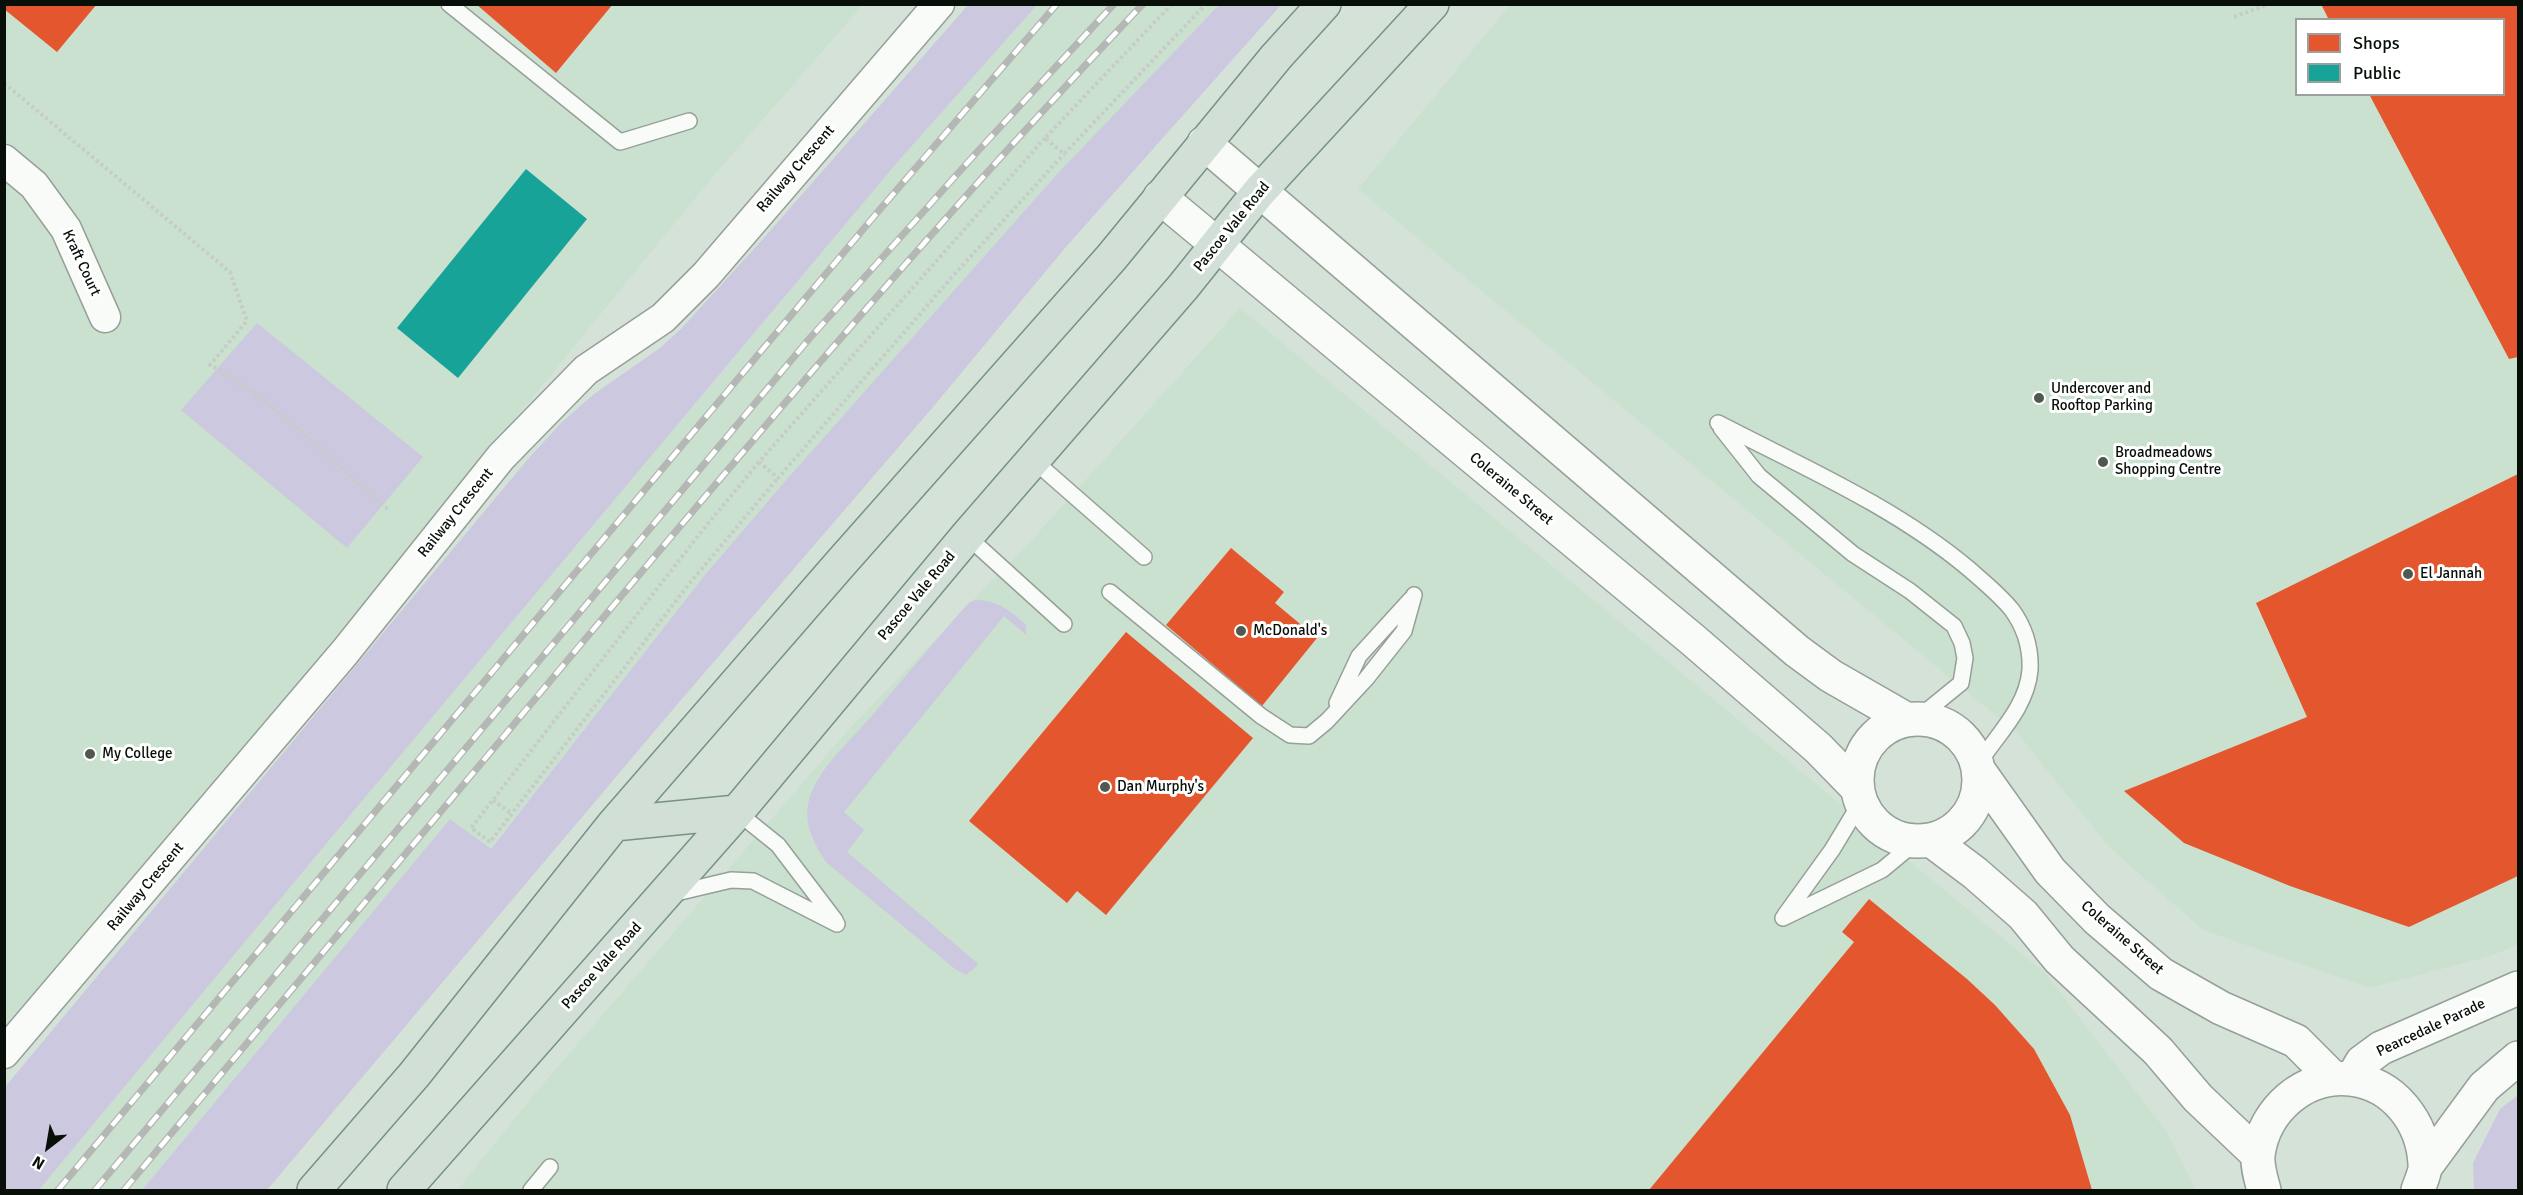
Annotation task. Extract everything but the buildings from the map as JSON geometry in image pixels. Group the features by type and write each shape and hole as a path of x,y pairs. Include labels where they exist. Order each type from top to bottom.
{"main road":[{"path":"314,1191 414,1075 614,824 1111,258 1276,57 1324,4"},
{"name":"Pascoe Vale Road","path":"404,1191 737,812 1032,459 1217,245 1259,192 1432,4"},
{"path":"614,824 737,812"}],"street":[{"name":"Railway Crescent","path":"4,1053 345,652 501,457 586,370 663,318 706,275 939,4"},
{"path":"1204,143 1797,651 1831,676 1912,719"},
{"name":"Kraft Court","path":"4,160 34,185 66,230 105,317"},
{"name":"Coleraine Street","path":"1160,197 1693,640 1818,748 1859,795"},
{"path":"1912,719 1934,720 1961,736 1971,749 1978,767 1978,790 1973,807 1963,822 1948,833 1924,840 1899,838 1883,830 1870,817 1859,795 1857,769 1863,752 1889,725 1912,719"},
{"name":"Coleraine Street","path":"1978,767 2050,871 2097,919 2161,974 2221,1008 2296,1041 2343,1079"},
{"path":"1924,840 1975,873 2023,915 2060,958 2158,1051 2198,1098 2257,1177"},
{"name":"Pearcedale Parade","path":"2343,1079 2381,1048 2518,988"},
{"path":"2425,1180 2484,1087 2518,1058"},
{"path":"2257,1177 2265,1127 2282,1103 2306,1086 2343,1079 2373,1085 2392,1096 2408,1112 2419,1132 2425,1180"}],"lane":[{"path":"448,4 620,142 689,121"},
{"path":"1912,719 1961,683 1965,658 1962,642 1954,626 1910,591 1853,554 1759,476 1718,423 1902,520 1946,549 1988,585 2012,610 2024,631 2030,650 2029,675 2024,695 2012,717 1978,767"},
{"path":"1032,459 1144,557"},
{"path":"967,536 1064,624"},
{"path":"1110,592 1261,716 1290,735 1309,736 1327,721 1366,679 1404,631 1414,595"},
{"path":"1859,795 1832,850 1783,918 1882,870 1924,840"},
{"path":"663,896 731,880 753,881 837,924 778,845 737,812"},
{"path":"531,1191 550,1167"}],"path":[{"path":"1172,4 1045,138 759,462 702,531 471,828 490,842 689,584 778,478 952,277 1206,4"},
{"path":"2234,17 2270,4"},
{"path":"4,83 230,272 248,321 210,365 229,375 287,420 390,511"},
{"path":"1045,138 1064,154"},
{"path":"759,462 778,478"},
{"path":"493,800 512,814"}],"shaded area":[{"path":"5,5 863,5 710,180 400,560 5,1032"},
{"path":"968,5 1037,5 895,165 39,1190 5,1190 5,1087 528,459 561,423 594,394 660,348 682,328"},
{"path":"1037,5 1219,5 1058,173 780,487 704,576 490,849 450,820 142,1190 39,1190 895,165"},
{"path":"1219,5 1281,5 1065,248 933,407 675,707 267,1190 142,1190 450,819 491,849 704,576 780,487 1058,173"},
{"name":"Broadmeadows Shopping Centre","path":"1510,5 2518,5 2518,945 2490,956 2370,988 2203,930 2110,848 2018,734 1358,189"},
{"path":"1240,308 2046,974 2167,1132 2196,1190 457,1190 537,1091 849,729 1038,533"},
{"path":"257,323 423,457 347,548 181,410"},
{"path":"977,600 992,602 1010,611 1026,625 1026,635 1004,616 844,812 864,830 847,852 976,962 978,965 966,975 955,969 827,863 812,835 807,812 812,792 833,758 964,608 970,602"},
{"path":"2518,1095 2518,1190 2474,1190 2473,1163 2500,1109"}],"railway":[{"path":"58,1190 876,214 1057,4"},
{"path":"95,1190 809,339 1114,4"},
{"path":"124,1190 814,369 943,221 1143,4"}],"place":[{"name":"Undercover and Rooftop Parking","path":"2039,398"},
{"name":"Broadmeadows Shopping Centre","path":"2103,462"},
{"name":"El Jannah","path":"2408,574"},
{"name":"McDonald's","path":"1241,631"},
{"name":"My College","path":"90,754"},
{"name":"Dan Murphy's","path":"1105,787"}]}
